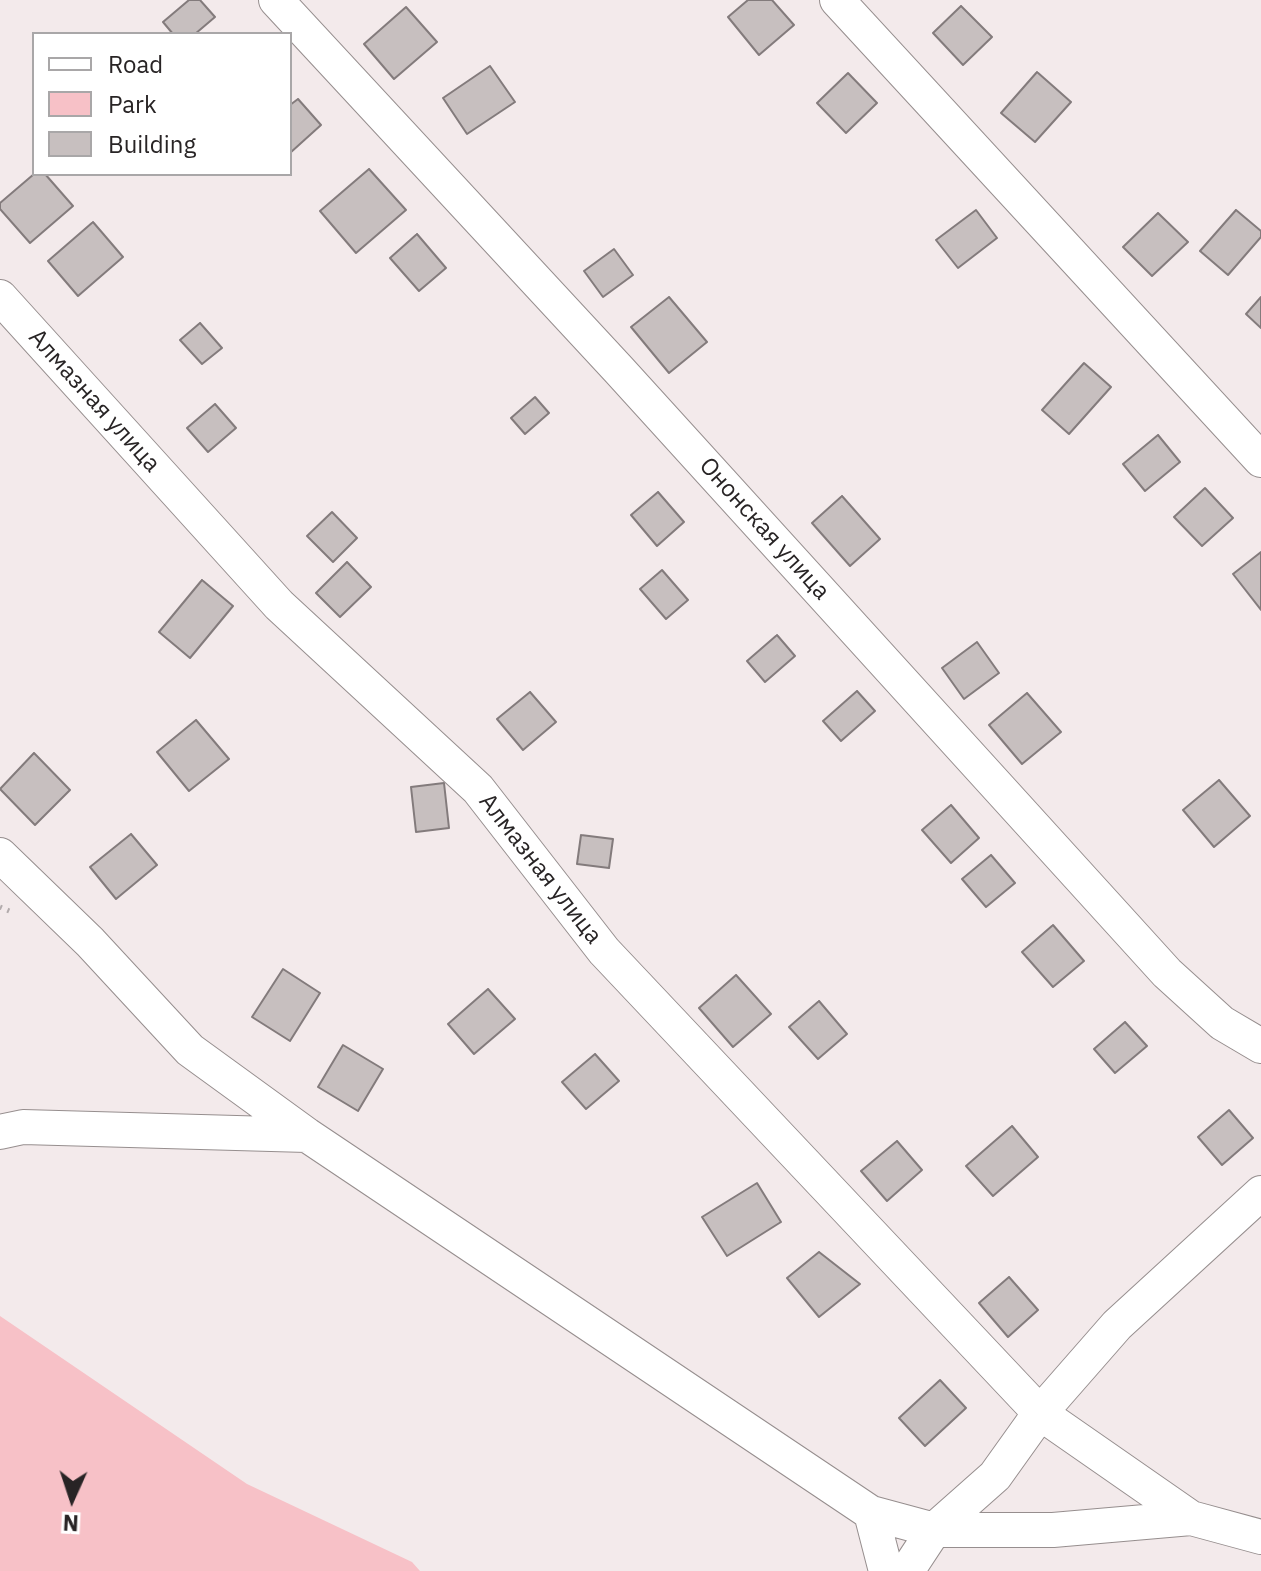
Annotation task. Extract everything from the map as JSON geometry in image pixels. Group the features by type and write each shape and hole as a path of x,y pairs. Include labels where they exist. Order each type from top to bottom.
{"street":[{"name":"Ононская улица","path":"276,0 619,370 1167,973 1222,1023 1261,1046"},
{"path":"837,0 1261,460"},
{"name":"Алмазная улица","path":"0,297 279,605 478,789 604,951 1040,1413 1191,1518"},
{"path":"0,855 90,942 190,1050 307,1135 871,1513 934,1530 1053,1530 1191,1518 1261,1537"},
{"path":"0,1132 23,1127 307,1135"},
{"path":"907,1571 934,1530 995,1476 1040,1413 1117,1325 1261,1193"},
{"path":"871,1513 886,1571"}],"green space":[{"path":"0,1316 247,1484 412,1562 420,1571 0,1571"}],"building":[{"path":"189,0 200,0 215,17 197,32 171,32 163,22"},
{"path":"748,0 772,0 794,25 759,55 728,17"},
{"path":"961,6 992,37 963,65 933,33"},
{"path":"406,7 437,42 394,79 364,44"},
{"path":"490,66 515,102 467,134 443,98"},
{"path":"1037,72 1071,102 1035,142 1001,113"},
{"path":"848,73 877,103 846,133 817,103"},
{"path":"298,99 321,125 292,151 292,104"},
{"path":"369,169 406,210 356,253 320,211"},
{"path":"32,176 47,176 73,206 30,243 0,209 0,203"},
{"path":"976,210 997,238 958,268 936,240"},
{"path":"1236,210 1261,231 1261,237 1228,275 1200,251"},
{"path":"1158,213 1188,242 1152,276 1123,247"},
{"path":"93,222 123,257 78,296 48,261"},
{"path":"417,234 446,268 419,291 390,258"},
{"path":"614,249 633,275 603,297 584,271"},
{"path":"669,297 707,342 669,373 631,327"},
{"path":"1261,297 1261,328 1246,314"},
{"path":"200,323 222,348 202,364 180,340"},
{"path":"1084,363 1111,387 1069,434 1042,410"},
{"path":"535,397 549,413 525,434 511,418"},
{"path":"215,404 236,428 208,452 187,428"},
{"path":"1158,435 1180,462 1145,491 1123,464"},
{"path":"1205,488 1233,518 1202,546 1174,517"},
{"path":"658,492 684,522 657,546 631,515"},
{"path":"842,496 880,539 850,566 812,523"},
{"path":"332,512 357,538 333,562 307,536"},
{"path":"1261,552 1261,610 1233,574"},
{"path":"347,562 371,587 340,617 316,593"},
{"path":"662,570 688,600 666,619 640,589"},
{"path":"202,580 233,606 190,658 159,632"},
{"path":"777,635 795,656 765,682 747,661"},
{"path":"977,642 999,673 964,699 942,668"},
{"path":"857,691 875,711 841,741 823,721"},
{"path":"530,692 556,722 523,750 497,719"},
{"path":"1027,693 1061,732 1022,764 989,725"},
{"path":"196,720 229,759 189,791 157,752"},
{"path":"34,753 70,790 35,825 0,789"},
{"path":"1219,780 1250,816 1214,847 1183,810"},
{"path":"444,783 449,828 416,832 411,787"},
{"path":"951,805 979,838 951,863 922,830"},
{"path":"131,834 157,865 116,899 90,867"},
{"path":"581,835 613,839 609,868 577,864"},
{"path":"991,855 1015,883 986,907 962,879"},
{"path":"1053,925 1084,961 1053,987 1022,952"},
{"path":"283,969 320,993 290,1041 252,1017"},
{"path":"736,975 771,1014 733,1047 699,1008"},
{"path":"488,989 515,1019 474,1054 448,1024"},
{"path":"819,1001 847,1034 818,1059 789,1027"},
{"path":"1125,1022 1147,1046 1115,1073 1094,1049"},
{"path":"343,1045 383,1069 358,1111 318,1087"},
{"path":"595,1054 619,1081 586,1109 562,1082"},
{"path":"1229,1110 1253,1138 1222,1165 1198,1137"},
{"path":"1012,1126 1038,1157 993,1196 966,1166"},
{"path":"897,1141 922,1170 887,1201 861,1171"},
{"path":"757,1183 781,1222 727,1256 702,1217"},
{"path":"819,1252 860,1284 819,1317 787,1278"},
{"path":"1009,1277 1038,1310 1008,1337 979,1303"},
{"path":"940,1380 966,1408 925,1446 899,1418"}]}
